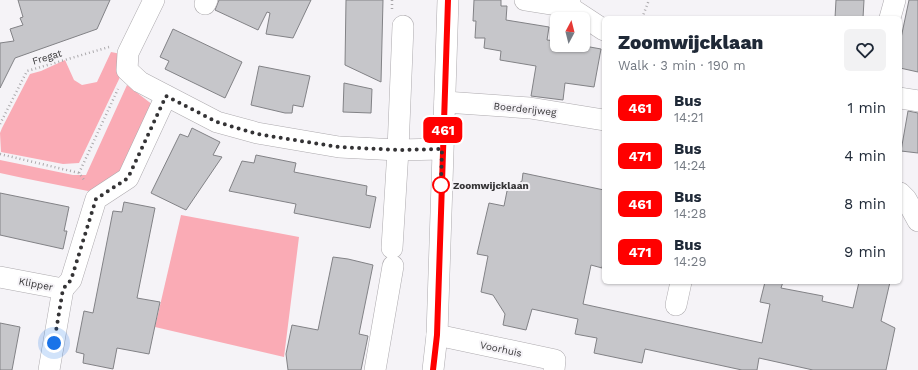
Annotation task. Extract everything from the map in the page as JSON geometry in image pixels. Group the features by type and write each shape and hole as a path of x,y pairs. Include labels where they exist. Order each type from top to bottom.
{"street":[{"path":"154,0 127,62 140,82 166,96 217,122 257,134 339,147 398,150 442,149"},
{"path":"433,370 437,335 448,0"},
{"path":"525,0 570,3 602,28"},
{"path":"891,16 895,0"},
{"path":"375,370 392,257 403,26"},
{"path":"96,199 128,178 166,96"},
{"path":"902,98 918,101"},
{"name":"Boerderijweg","path":"445,102 530,108 602,117"},
{"path":"902,195 906,199 918,221"},
{"name":"Klipper","path":"0,277 63,289 71,280 96,199"},
{"path":"676,305 681,284"},
{"path":"49,370 63,289"},
{"name":"Voorhuis","path":"437,335 555,360 554,370"}],"path":[{"path":"643,16 649,0"},
{"name":"Fregat","path":"0,124 26,72 108,47 127,62"},
{"path":"79,173 127,62"},
{"path":"0,154 79,173 96,199"}],"shaded area":[{"path":"111,52 121,54 121,75 79,163 63,164 1,152 0,133 30,74 41,71 65,60 74,80 82,85 97,82"},
{"path":"127,85 153,105 119,176 101,187 88,191 0,173 0,160 73,175 86,175"},
{"path":"181,215 299,237 284,357 155,327"}],"building":[{"path":"18,0 110,0 97,29 15,58 0,88 0,43 14,41 10,29 23,25 20,18 23,17"},
{"path":"219,0 311,0 293,38 266,34 270,13 267,12 258,30 215,10"},
{"path":"346,0 383,0 381,82 345,65"},
{"path":"474,0 501,0 501,6 507,6 506,20 549,27 547,40 550,40 550,52 590,52 590,47 601,49 594,87 565,83 563,100 531,96 536,66 500,60 501,51 484,48 485,38 475,38 476,21 473,21"},
{"path":"836,0 864,0 863,16 835,16"},
{"path":"909,0 918,0 918,72 902,68 902,33"},
{"path":"173,29 242,62 225,98 165,69 169,61 160,57"},
{"path":"259,66 310,76 303,107 293,105 292,113 285,113 251,105"},
{"path":"344,83 372,89 371,113 343,112"},
{"path":"908,111 918,113 918,153 902,151"},
{"path":"192,128 220,142 213,155 222,157 186,210 151,193 180,134 188,137"},
{"path":"256,155 296,163 294,172 367,186 366,195 376,197 370,228 294,213 296,204 229,191 242,161 254,163"},
{"path":"523,173 602,190 602,268 591,265 583,304 762,343 770,304 760,302 764,284 782,284 781,288 823,296 822,301 853,308 859,284 890,284 881,321 895,328 886,370 813,370 759,358 757,370 742,370 645,349 642,363 594,353 597,338 575,334 578,319 532,309 526,330 503,325 505,314 493,295 481,292 488,256 477,254 489,203 504,206 507,191 522,181"},
{"path":"0,193 69,207 64,231 67,231 63,249 0,235"},
{"path":"124,202 155,208 137,298 160,302 149,354 117,348 113,369 83,363 84,354 76,352 84,311 93,313 113,211 122,212"},
{"path":"333,257 373,265 359,334 368,336 361,370 288,370 286,354 292,325 318,330"},
{"path":"0,323 20,327 12,370 0,370"}],"bus line":[{"name":"461","path":"433,370 437,335 448,0"}],"place":[{"name":"Zoomwijcklaan","path":"441,185"}],"route":[{"path":"54,343 63,289 71,280 96,199 128,178 166,96 217,122 257,134 339,147 398,150 442,149 441,185"}]}
